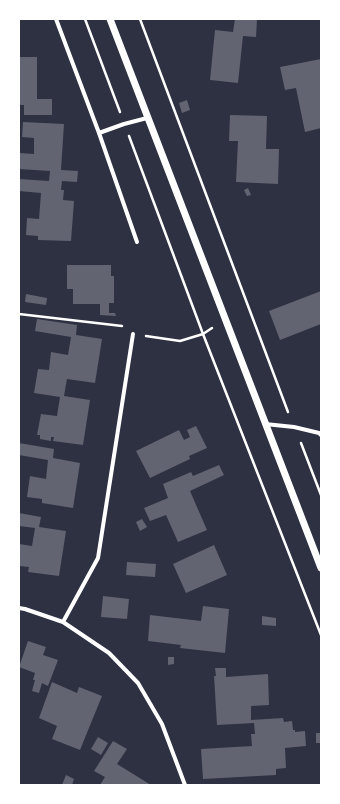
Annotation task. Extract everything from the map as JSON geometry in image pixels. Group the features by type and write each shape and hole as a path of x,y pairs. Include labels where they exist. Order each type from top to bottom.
{"street":[{"path":"56,19 99,133 137,242"},
{"path":"110,19 321,568"},
{"path":"99,133 147,118"},
{"path":"63,622 98,558 134,334"},
{"path":"265,424 294,427 319,433 321,435"},
{"path":"19,608 63,622 109,652 138,683 162,724 185,785"}],"path":[{"path":"85,19 203,334 321,635"},
{"path":"140,19 294,427 321,494"},
{"path":"19,314 123,326 134,334 180,341 203,334 226,320"}],"building":[{"path":"235,19 257,19 256,37 243,36 238,83 210,80 215,30 233,32"},
{"path":"19,57 37,57 37,99 52,99 52,115 24,115 24,105 19,105"},
{"path":"321,59 321,128 305,132 296,88 285,90 280,67"},
{"path":"187,100 190,110 182,113 179,103"},
{"path":"230,115 267,116 266,149 279,149 278,184 236,182 238,141 229,141"},
{"path":"23,122 64,124 61,170 78,171 77,182 62,181 61,190 64,190 63,200 74,201 71,241 38,240 38,236 26,235 27,218 39,219 41,193 19,191 19,179 49,181 50,171 19,169 20,153 34,154 34,138 22,137"},
{"path":"248,188 251,195 247,196 244,190"},
{"path":"67,265 111,265 111,276 114,276 114,303 109,303 109,313 115,313 116,316 100,315 100,304 73,304 73,289 67,289"},
{"path":"321,291 321,324 280,340 269,311"},
{"path":"26,294 47,298 46,305 25,302"},
{"path":"37,319 77,325 76,335 102,339 95,383 67,379 64,396 90,400 83,445 53,441 54,437 51,437 51,441 40,439 40,435 37,435 41,414 57,416 60,397 34,393 38,369 49,370 51,352 68,355 71,337 35,331"},
{"path":"196,426 207,448 189,456 190,459 150,478 136,451 179,430 184,440 190,437 187,430"},
{"path":"19,443 54,449 53,458 80,463 73,508 42,503 42,499 27,497 30,476 46,479 48,460 19,455"},
{"path":"219,465 224,475 190,491 207,530 178,542 166,515 150,521 144,508 168,498 163,484 191,472 193,476"},
{"path":"19,513 41,517 39,527 66,531 59,576 28,572 29,567 19,566 19,544 32,546 35,528 19,526"},
{"path":"142,519 147,527 140,531 136,522"},
{"path":"214,545 227,575 186,593 173,564"},
{"path":"127,562 156,564 155,577 126,575"},
{"path":"103,596 129,599 127,619 101,617"},
{"path":"203,606 229,609 225,653 180,648 181,645 148,641 150,615 201,621"},
{"path":"262,616 276,618 276,626 262,625"},
{"path":"28,641 46,647 43,655 58,660 48,686 42,683 39,693 32,691 35,673 19,667"},
{"path":"168,657 174,657 174,664 168,665"},
{"path":"215,668 226,668 226,677 268,674 269,705 251,706 251,720 283,718 284,722 292,721 293,730 295,730 295,732 305,731 306,746 285,748 286,768 276,769 276,775 203,779 201,749 252,746 251,734 255,734 254,723 217,725 214,676 216,676"},
{"path":"52,682 77,693 79,687 102,696 80,750 52,739 57,726 39,718"},
{"path":"316,733 321,733 321,743 316,743"},
{"path":"98,737 108,743 101,755 91,749"},
{"path":"113,741 127,749 117,764 151,785 100,785 105,777 94,771"},
{"path":"66,775 74,779 72,785 62,785"}]}
